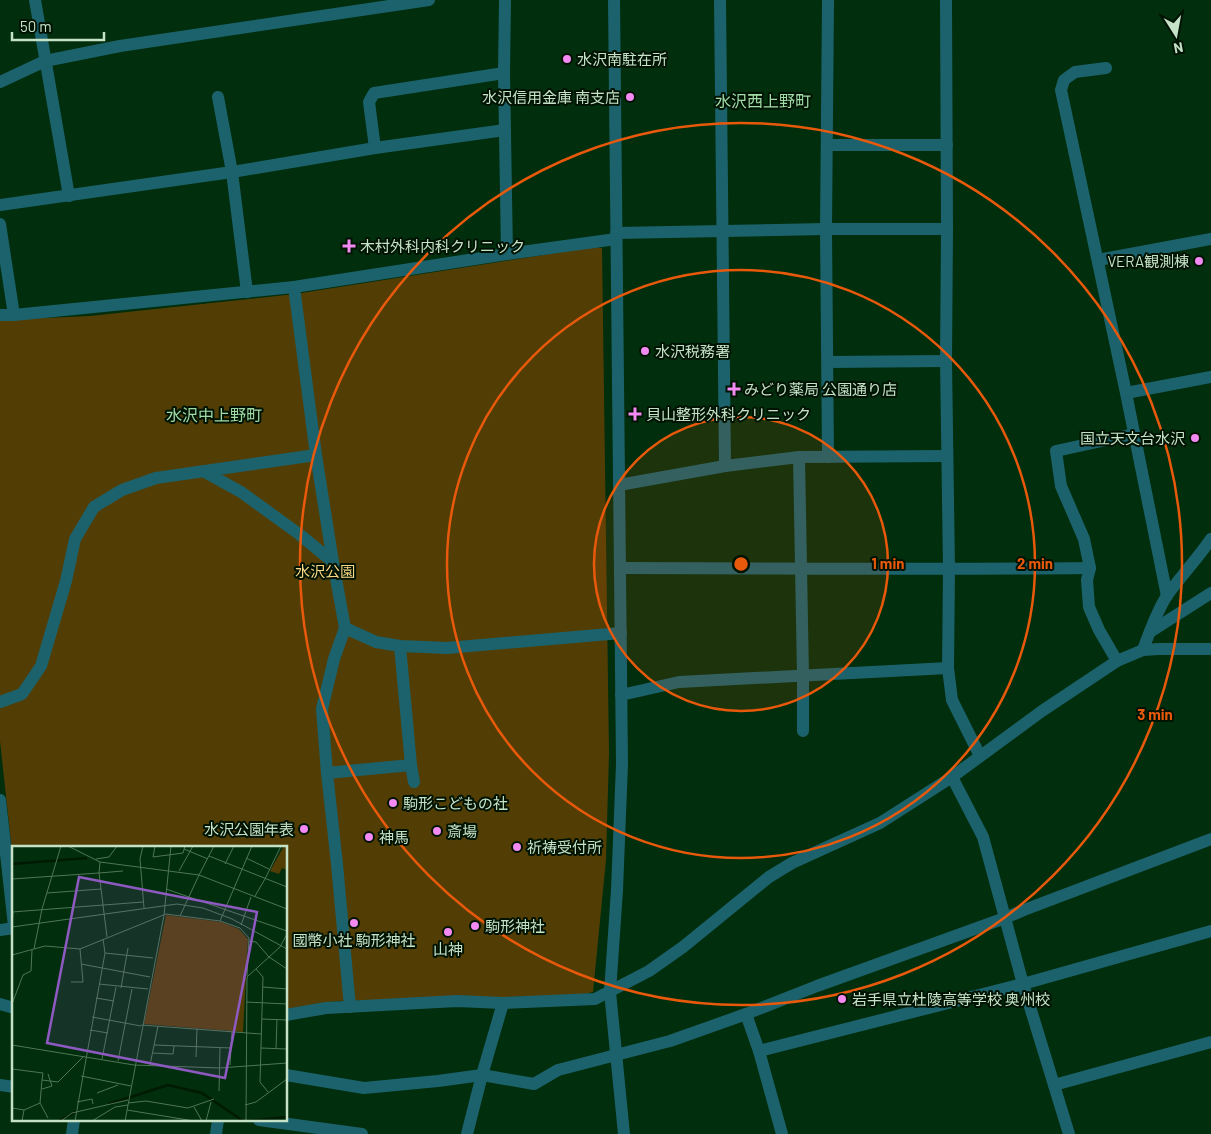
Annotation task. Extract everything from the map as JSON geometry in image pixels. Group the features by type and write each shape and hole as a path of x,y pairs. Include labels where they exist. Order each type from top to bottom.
{"street":[{"path":"35,0 69,196"},
{"path":"0,82 45,61 120,46 429,0"},
{"path":"505,0 504,74 507,254"},
{"path":"614,0 622,764 617,890 610,992 624,1134"},
{"path":"720,0 725,466"},
{"path":"828,0 826,229 828,457"},
{"path":"946,0 948,668 952,700 980,756"},
{"path":"1106,68 1075,72 1064,80 1061,90 1167,596"},
{"path":"375,148 369,102 374,93 504,74"},
{"path":"218,97 232,172 246,292"},
{"path":"0,205 505,130"},
{"path":"827,145 947,145"},
{"path":"0,224 14,315"},
{"path":"0,315 294,287 616,236 723,231 947,229"},
{"path":"1098,260 1211,238"},
{"path":"294,287 316,455 345,628 334,659 322,709 350,1007"},
{"path":"828,362 946,361"},
{"path":"1126,393 1211,377"},
{"path":"1117,661 1099,630 1089,607 1087,580 1090,568 1084,539 1061,486 1056,452 1134,434"},
{"path":"0,702 22,694 41,666 66,581 74,539 94,507 122,490 156,478 316,455"},
{"path":"619,485 725,466 798,457 947,456"},
{"path":"798,457 803,731"},
{"path":"206,472 242,492 333,562"},
{"path":"1143,650 1149,632 1167,596 1211,539"},
{"path":"620,568 949,570 1090,568"},
{"path":"1149,632 1211,593"},
{"path":"345,628 376,642 400,646 447,648 620,633"},
{"path":"400,646 414,782"},
{"path":"288,1014 326,1008 457,1001 504,1003 595,999 627,981 650,971 683,947 769,876 792,863 880,823 952,777 1042,711 1117,661 1143,650 1211,649"},
{"path":"621,695 679,682 948,668"},
{"path":"327,772 412,766"},
{"path":"952,777 983,837 1023,984 1069,1134"},
{"path":"0,800 12,909"},
{"path":"288,1075 364,1088 482,1075 534,1084 558,1070 670,1041 746,1014 1211,839"},
{"path":"759,1051 1023,984 1211,931"},
{"path":"467,1134 482,1075 504,1003"},
{"path":"746,1014 759,1051 782,1134"},
{"path":"1054,1085 1211,1042"},
{"path":"274,1122 362,1134"}],"green space":[{"name":"水沢公園","path":"594,247 602,248 609,754 606,860 593,992 547,996 338,1001 288,1009 288,846 12,846 12,852 0,741 0,320 90,316 295,294"}],"place":[{"name":"水沢南駐在所","path":"567,59"},
{"name":"水沢信用金庫 南支店","path":"630,97"},
{"name":"木村外科内科クリニック","path":"349,246"},
{"name":"VERA観測棟","path":"1199,261"},
{"name":"水沢税務署","path":"645,351"},
{"name":"みどり薬局 公園通り店","path":"734,389"},
{"name":"貝山整形外科クリニック","path":"635,414"},
{"name":"国立天文台水沢","path":"1195,438"},
{"name":"駒形こどもの社","path":"393,803"},
{"name":"水沢公園年表","path":"304,829"},
{"name":"斎場","path":"437,831"},
{"name":"神馬","path":"369,837"},
{"name":"祈祷受付所","path":"517,847"},
{"name":"國幣小社 駒形神社","path":"354,923"},
{"name":"駒形神社","path":"475,926"},
{"name":"山神","path":"448,932"},
{"name":"岩手県立杜陵高等学校 奥州校","path":"842,999"}],"district":[{"name":"水沢西上野町","path":"763,100"},
{"name":"水沢中上野町","path":"214,414"}]}
